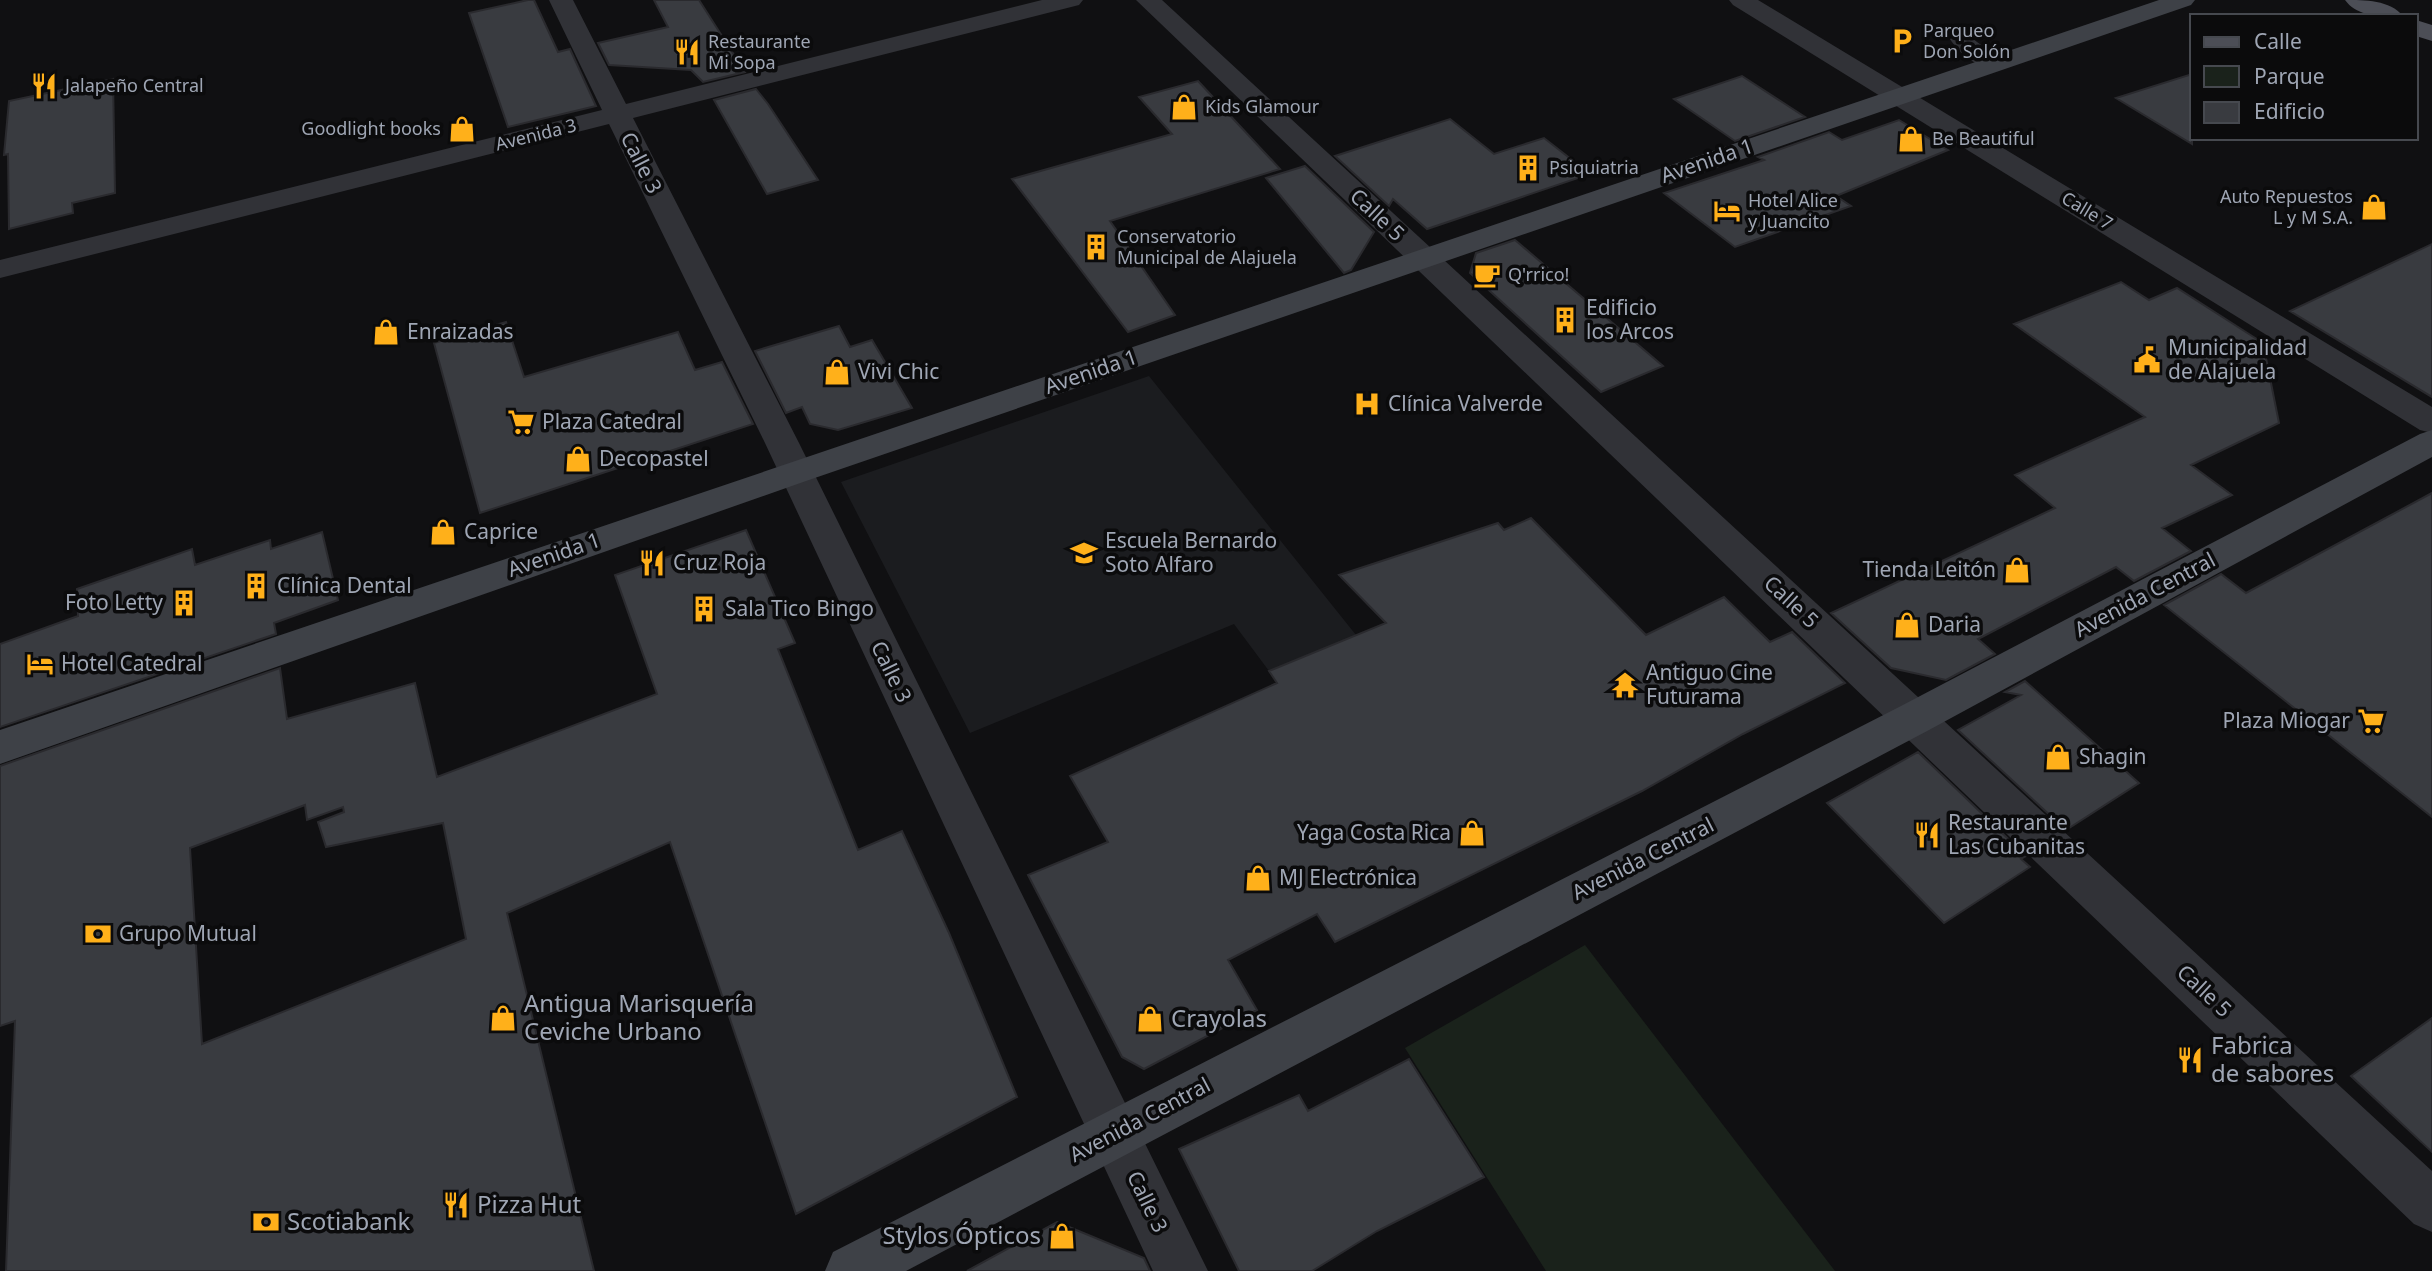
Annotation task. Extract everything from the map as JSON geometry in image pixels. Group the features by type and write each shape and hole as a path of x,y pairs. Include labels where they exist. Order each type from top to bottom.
{"main road":[{"path":"2357,0 2387,14"}],"street":[{"name":"Calle 3","path":"561,0 1181,1271"},
{"name":"Avenida 3","path":"0,269 1072,0"},
{"name":"Calle 5","path":"1148,0 2432,1206"},
{"name":"Calle 7","path":"1741,0 2432,422"},
{"name":"Avenida 1","path":"0,747 793,472 2183,0"},
{"name":"Avenida Central","path":"852,1271 1915,718 2432,442"}],"lane":[{"path":"1961,39 1966,47 1995,63"}],"shaded area":[{"name":"Escuela Bernardo Soto Alfaro","path":"1149,376 1356,635 1269,671 1234,624 970,733 841,482"}],"green space":[{"path":"1585,945 1835,1271 1546,1271 1405,1048"}],"building":[{"path":"534,0 558,52 570,49 596,106 508,127 469,13"},
{"path":"654,0 699,0 745,72 703,82 691,70 609,65 598,43 668,27"},
{"path":"2190,75 2192,144 2116,98"},
{"path":"1742,76 1805,117 1735,141 1674,99"},
{"path":"113,79 115,193 72,203 73,213 9,229 8,154 4,155 9,101"},
{"path":"1198,81 1280,169 1110,221 1175,315 1128,332 1012,179 1172,134 1139,97"},
{"path":"756,89 818,180 767,194 714,100"},
{"path":"1450,119 1494,154 1544,138 1590,174 1427,229 1393,199 1389,206 1335,156"},
{"path":"1899,120 1948,150 1836,196 1851,206 1735,247 1664,193 1764,160 1758,157 1829,132 1842,140"},
{"path":"1305,166 1374,232 1351,270 1344,273 1266,178"},
{"name":"Edificio los Arcos","path":"1515,240 1663,366 1601,392 1470,273 1476,253"},
{"path":"2432,244 2432,397 2290,311"},
{"path":"2121,282 2149,300 2177,288 2263,343 2279,423 2191,465 2232,495 2162,528 2191,551 2134,581 2116,567 1978,639 1995,654 1946,680 1891,668 1831,613 2055,508 2015,475 2145,417 2014,324"},
{"name":"Plaza Catedral","path":"506,322 524,377 678,332 695,370 722,362 753,424 480,513 434,343"},
{"path":"839,326 850,347 872,340 912,408 838,430 810,424 802,407 786,413 755,351"},
{"name":"Plaza Miogar","path":"2432,493 2432,817 2164,605 2221,574 2246,593"},
{"path":"1531,518 1646,635 1724,597 1770,642 1792,632 1845,683 1743,734 1642,791 1335,942 1317,914 1228,960 1257,1010 1144,1069 1122,1057 1028,875 1108,842 1070,776 1277,683 1269,671 1386,623 1339,575 1498,523 1504,530"},
{"path":"746,530 795,643 778,649 858,850 902,831 949,933 1017,1097 796,1214 670,842 507,913 594,1271 6,1271 15,1021 0,1026 0,766 280,668 287,719 415,683 437,777 657,694 615,575","holes":["305,805 307,820 343,807 344,812 318,822 326,847 443,823 466,939 202,1044 190,848"]},
{"path":"322,532 338,600 274,623 276,634 0,727 0,644 78,616 77,589 192,549 195,565 270,540 271,549"},
{"name":"Shagin","path":"2025,681 2139,783 2066,830 1958,730 2021,695 2005,692"},
{"name":"Restaurante Las Cubanitas","path":"1918,752 2026,856 2021,859 2030,867 1944,923 1827,803"},
{"path":"2432,1018 2432,1152 2351,1076"},
{"path":"1409,1059 1484,1177 1377,1231 1312,1271 1239,1271 1179,1149 1299,1095 1308,1111"},
{"name":"Stylos Ópticos","path":"1057,1222 1144,1258 1150,1271 967,1271"}],"place":[{"name":"Parqueo Don Solón","path":"1902,41"},
{"name":"Restaurante Mi Sopa","path":"687,52"},
{"name":"Jalapeño Central","path":"44,86"},
{"name":"Kids Glamour","path":"1184,107"},
{"name":"Goodlight books","path":"462,129"},
{"name":"Be Beautiful","path":"1911,139"},
{"name":"Psiquiatria","path":"1528,168"},
{"name":"Auto Repuestos L y M S.A.","path":"2374,207"},
{"name":"Hotel Alice y Juancito","path":"1727,211"},
{"name":"Conservatorio Municipal de Alajuela","path":"1096,247"},
{"name":"Q'rrico!","path":"1487,275"},
{"name":"Edificio los Arcos","path":"1565,320"},
{"name":"Enraizadas","path":"386,332"},
{"name":"Municipalidad de Alajuela","path":"2147,360"},
{"name":"Vivi Chic","path":"837,372"},
{"name":"Clínica Valverde","path":"1367,404"},
{"name":"Plaza Catedral","path":"521,422"},
{"name":"Decopastel","path":"578,459"},
{"name":"Caprice","path":"443,532"},
{"name":"Escuela Bernardo Soto Alfaro","path":"1084,553"},
{"name":"Cruz Roja","path":"652,563"},
{"name":"Tienda Leitón","path":"2017,570"},
{"name":"Clínica Dental","path":"256,586"},
{"name":"Foto Letty","path":"184,603"},
{"name":"Sala Tico Bingo","path":"704,609"},
{"name":"Daria","path":"1907,625"},
{"name":"Hotel Catedral","path":"40,664"},
{"name":"Antiguo Cine Futurama","path":"1625,685"},
{"name":"Plaza Miogar","path":"2371,721"},
{"name":"Shagin","path":"2058,757"},
{"name":"Yaga Costa Rica","path":"1472,833"},
{"name":"Restaurante Las Cubanitas","path":"1927,835"},
{"name":"MJ Electrónica","path":"1258,878"},
{"name":"Grupo Mutual","path":"98,934"},
{"name":"Antigua Marisquería Ceviche Urbano","path":"503,1018"},
{"name":"Crayolas","path":"1150,1019"},
{"name":"Fabrica de sabores","path":"2190,1060"},
{"name":"Pizza Hut","path":"456,1205"},
{"name":"Scotiabank","path":"266,1222"},
{"name":"Stylos Ópticos","path":"1062,1236"}]}
